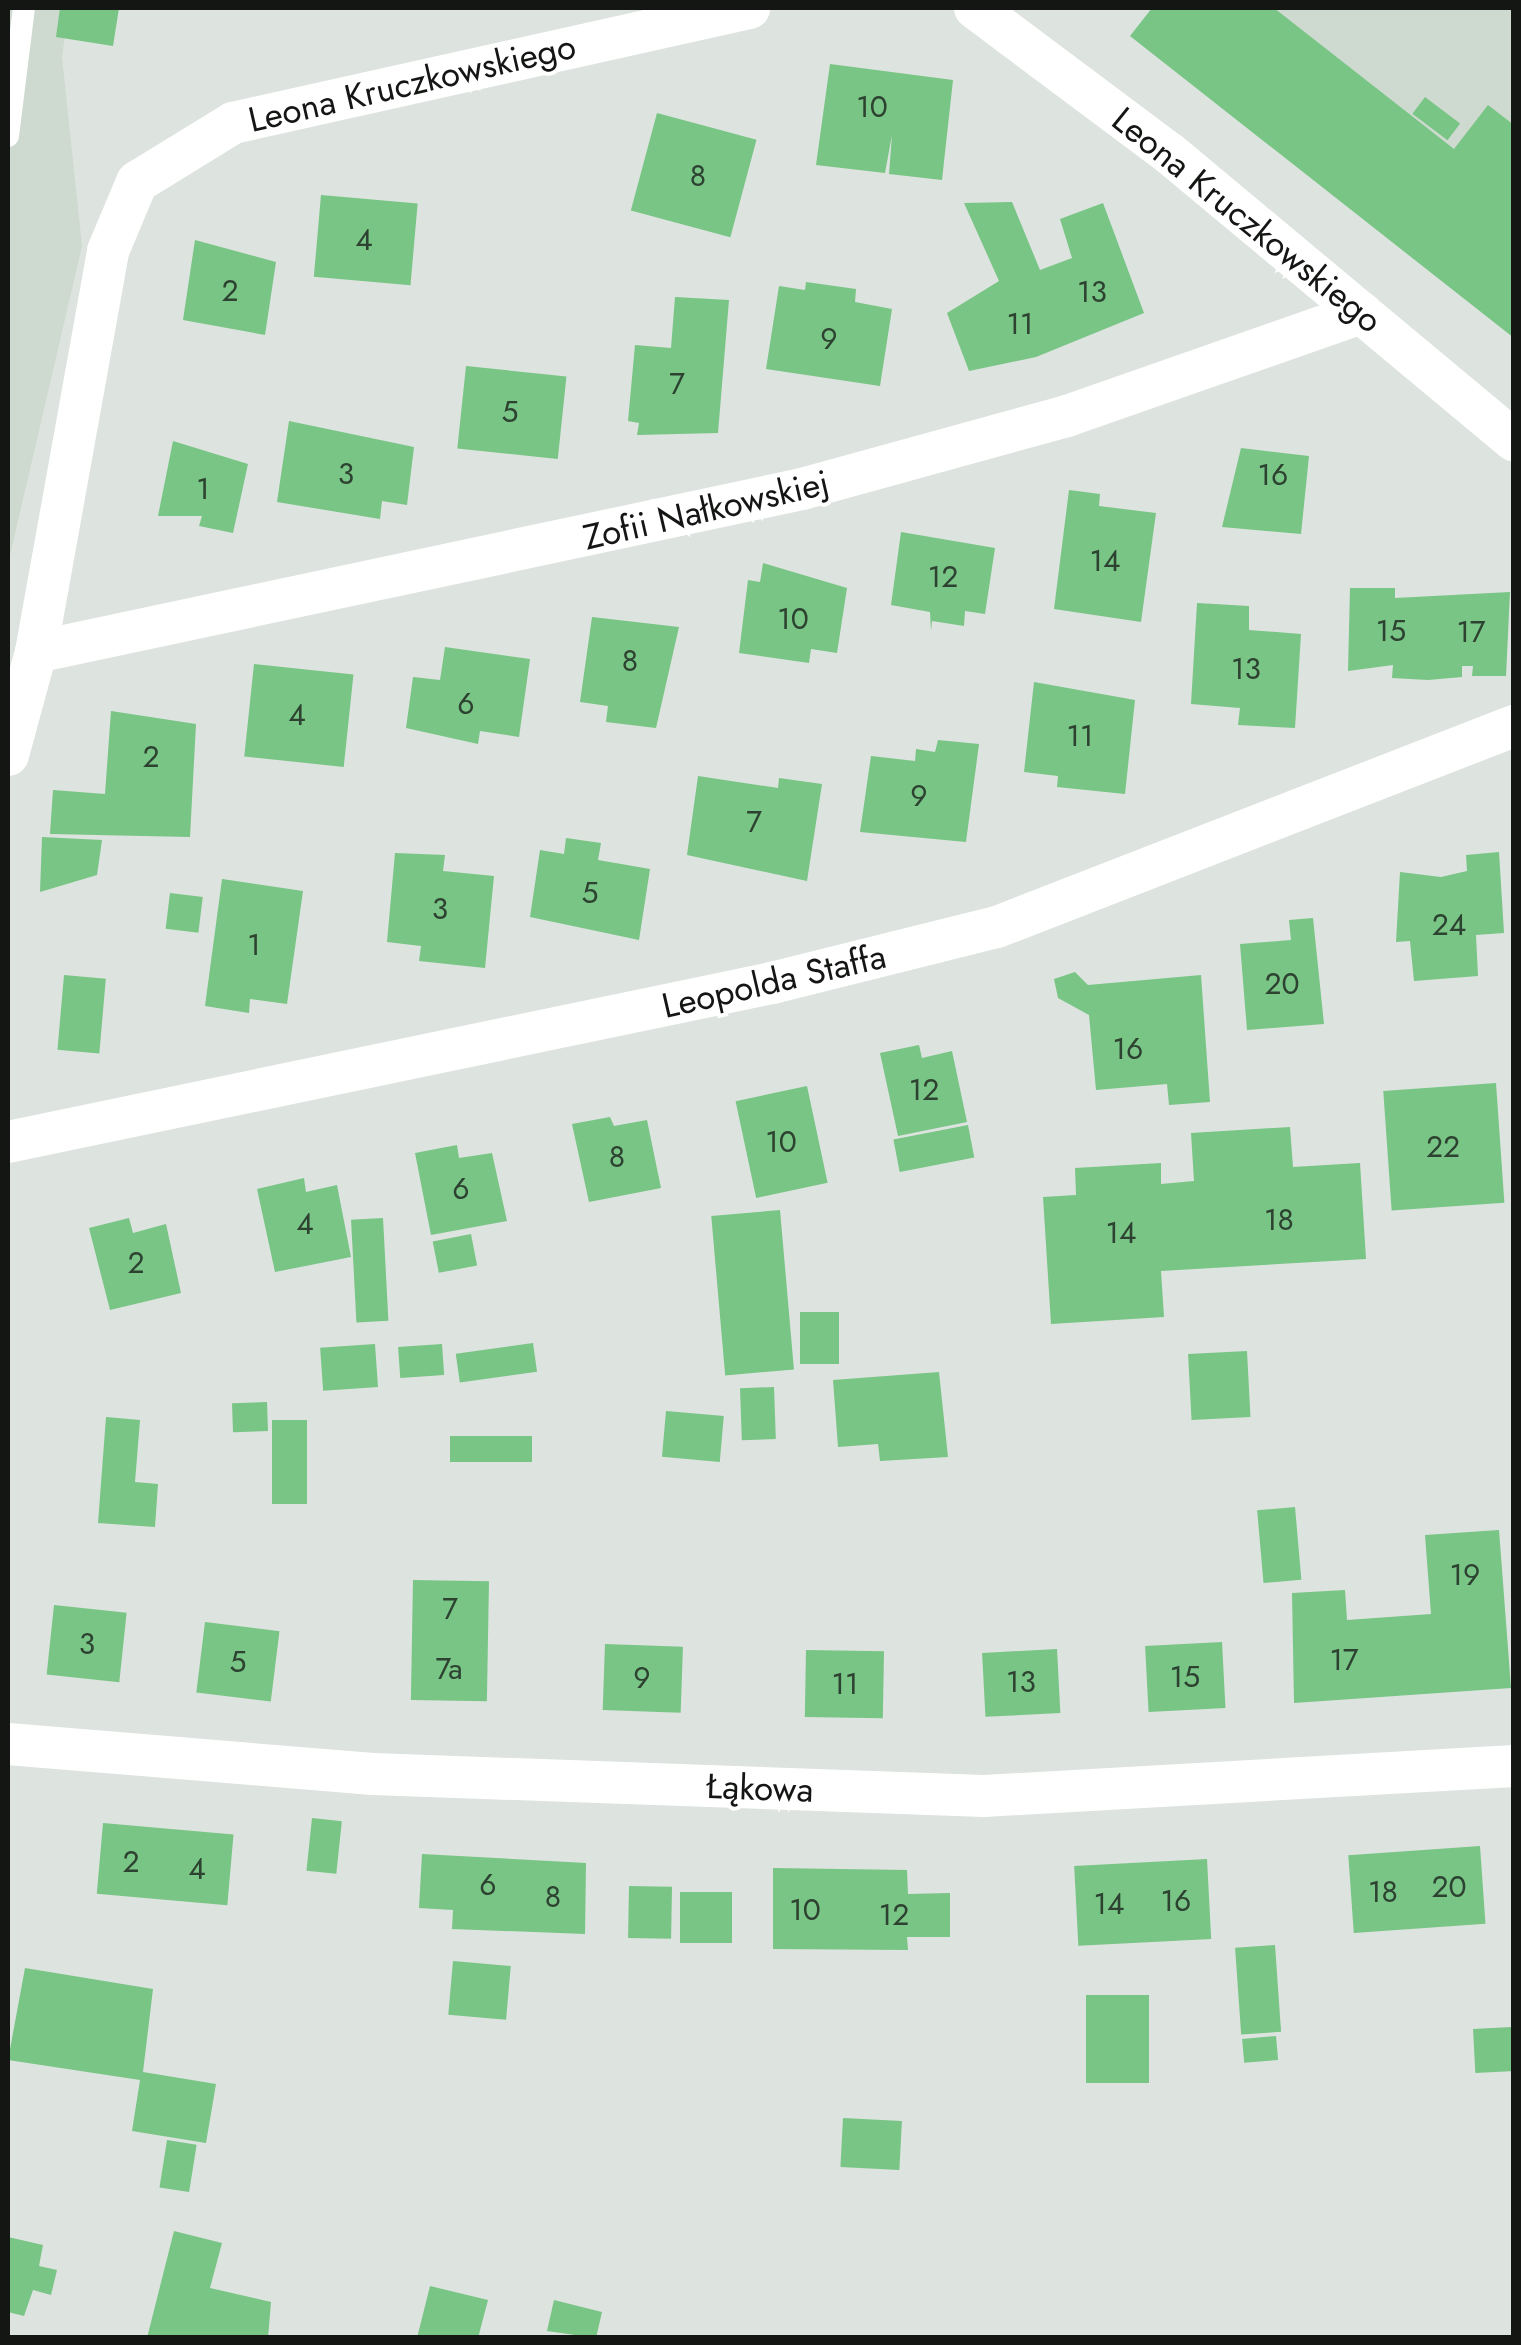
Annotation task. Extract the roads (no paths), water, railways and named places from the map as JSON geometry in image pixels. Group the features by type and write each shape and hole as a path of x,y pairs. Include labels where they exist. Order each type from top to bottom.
{"street":[{"name":"Leona Kruczkowskiego","path":"8,755 36,652 108,251 137,182 233,123 749,8"},
{"name":"Leona Kruczkowskiego","path":"975,8 1362,313 1514,440"},
{"name":"Zofii Nałkowskiej","path":"36,652 802,489 1067,416 1362,313"},
{"name":"Leopolda Staffa","path":"8,1142 695,1000 997,927 1514,726"},
{"name":"Łąkowa","path":"8,1744 373,1774 984,1796 1514,1766"}],"lane":[{"path":"8,136 24,8"}]}
